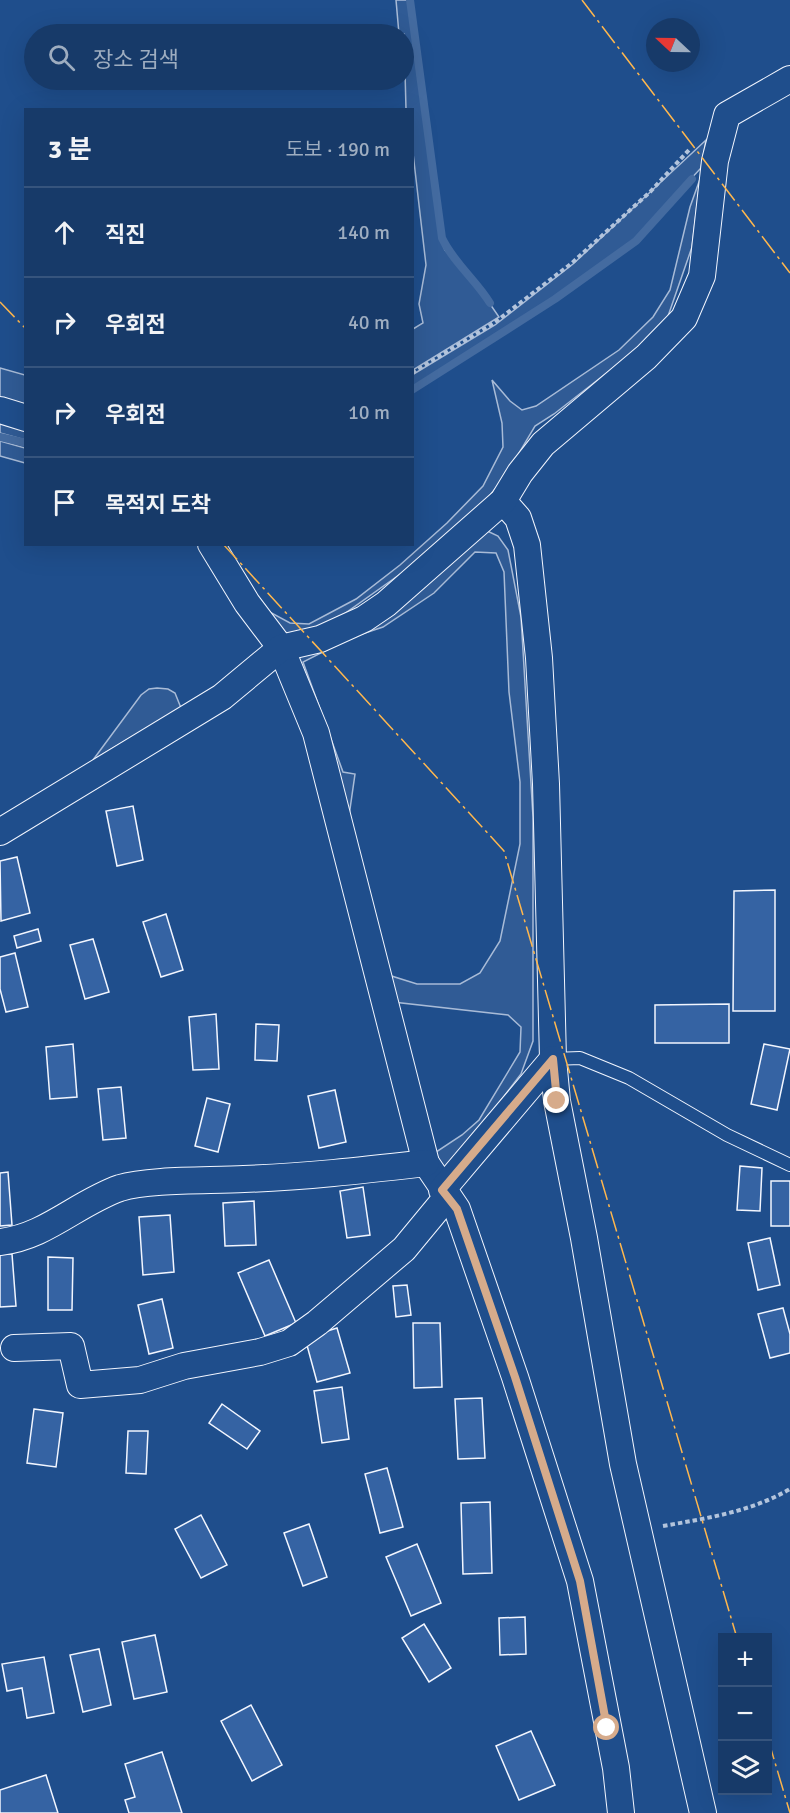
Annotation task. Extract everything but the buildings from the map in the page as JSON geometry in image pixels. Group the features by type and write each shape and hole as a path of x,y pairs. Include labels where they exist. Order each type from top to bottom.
{"street":[{"path":"0,832 222,697 281,648 320,639 364,619 394,597 504,501 520,473 543,444 646,357 684,318 702,276 716,161 727,115 790,79"},
{"path":"0,410 24,417"},
{"path":"504,501 518,518 527,545 539,658 548,820 553,1059 557,1101 584,1238 623,1464 703,1813"},
{"path":"213,546 247,603 281,648 316,733 426,1163 457,1209 515,1377 580,1581 616,1768 621,1813"},
{"path":"14,1348 71,1346 80,1385 140,1380 184,1366 260,1352 289,1342 317,1323 404,1249 445,1193 553,1059"},
{"path":"0,1242 15,1240 46,1229 65,1216 121,1188 166,1183 322,1176 426,1163"}],"lane":[{"path":"553,1059 580,1058 629,1078 727,1135 790,1165"}],"path":[{"path":"414,372 494,323 572,263 651,190 693,147"},
{"path":"639,1531 736,1513 766,1503 790,1489"}],"shaded area":[{"path":"396,0 408,0 411,24 398,24"},
{"path":"414,45 440,238 445,250 477,285 499,317 414,369 414,328 423,323 419,304 426,265 414,162 414,108 406,108 405,90 414,90"},
{"path":"706,140 701,168 634,240 554,298 414,386 414,374 495,325 573,264"},
{"path":"700,179 692,247 667,319 645,343 554,414 535,426 506,475 487,499 413,565 344,614 320,626 294,634 279,632 268,611 290,623 309,624 356,599 400,565 447,523 483,486 503,447 502,423 492,380 510,401 522,410 536,406 619,350 653,317 670,290 690,207"},
{"path":"0,368 24,375 24,406 0,399"},
{"path":"0,415 24,422 24,440 0,433"},
{"path":"0,441 24,448 24,463 0,456"},
{"path":"483,529 498,536 508,550 521,617 533,817 533,1041 521,1074 445,1174 433,1154 462,1135 479,1120 520,1052 521,1027 508,1015 393,1002 385,974 417,984 460,984 480,973 500,941 520,844 520,782 509,692 504,572 496,553 475,552 434,593 383,627 350,638 303,662 343,772 355,774 347,830 291,654"},
{"path":"149,689 168,689 175,693 181,708 93,760 141,695"}],"waterway":[{"path":"410,0 413,24"},
{"path":"414,30 442,238 452,255 490,303"},
{"path":"414,389 555,299 636,241 692,179"},
{"path":"0,437 24,443"}],"power":[{"path":"582,0 790,273"},
{"path":"0,302 24,327"},
{"path":"225,546 504,851 736,1633"},
{"path":"769,1741 790,1813"}],"route":[{"path":"557,1101 553,1059 442,1190 457,1209 515,1377 580,1581 607,1728"}]}
